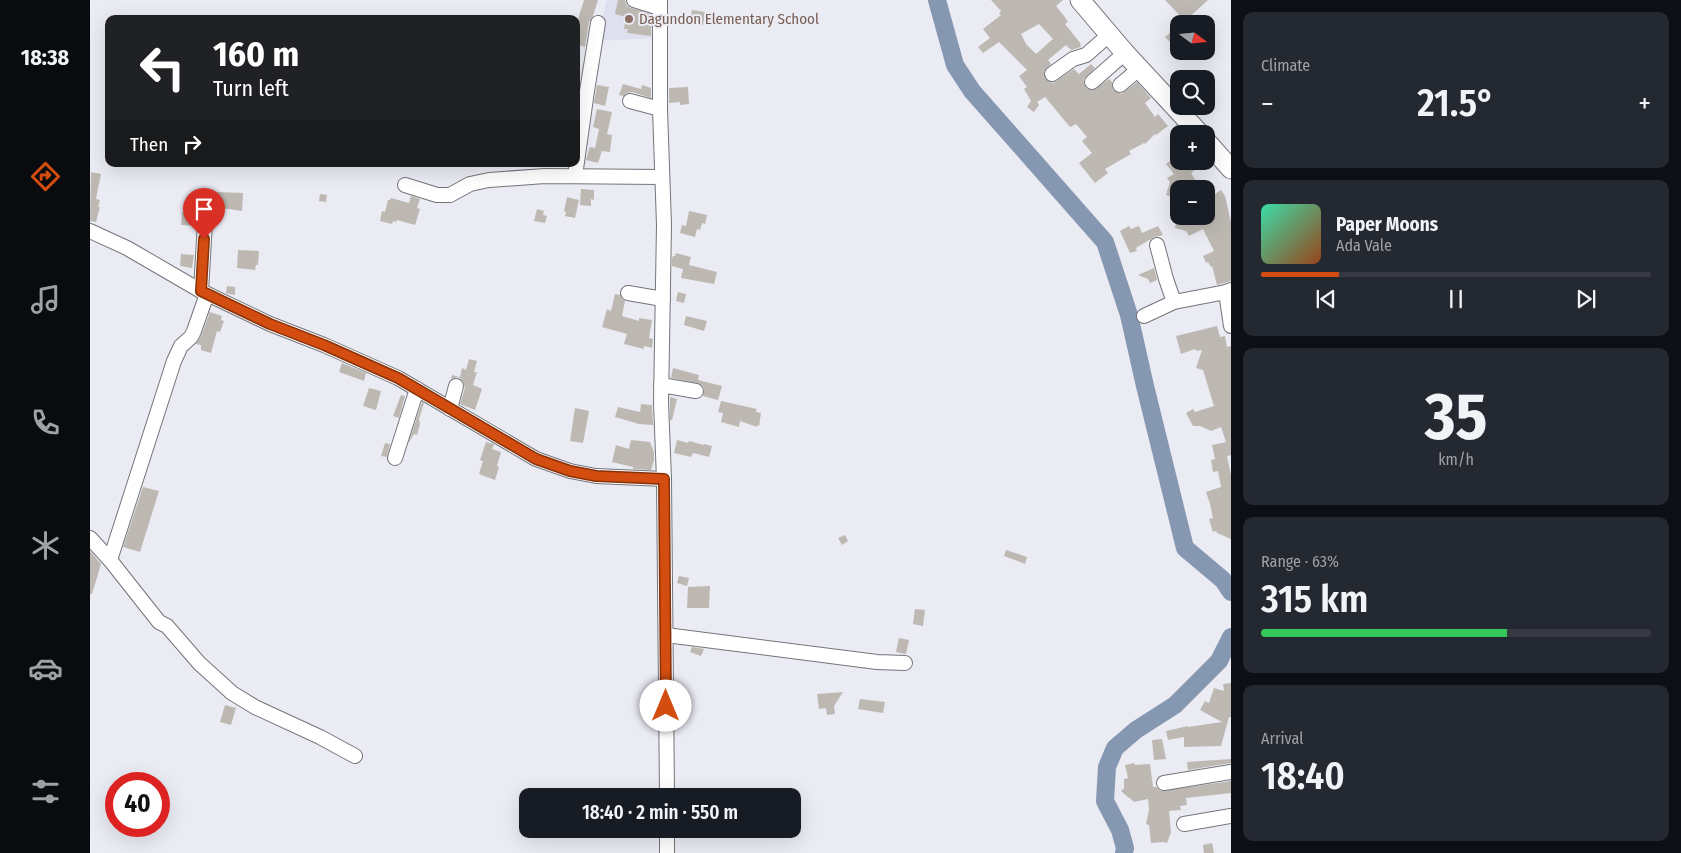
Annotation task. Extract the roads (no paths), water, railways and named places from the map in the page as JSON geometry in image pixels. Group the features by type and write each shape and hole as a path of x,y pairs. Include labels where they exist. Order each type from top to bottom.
{"highway":[{"path":"1087,2 1125,52 1192,125"},
{"path":"1215,151 1231,169"}],"street":[{"path":"634,0 660,4 660,109 664,225 661,385 664,479 667,788"},
{"path":"580,137 598,23"},
{"path":"1052,74 1073,59 1086,55 1110,34"},
{"path":"1092,82 1125,52"},
{"path":"1120,85 1140,68"},
{"path":"630,101 660,109"},
{"path":"575,176 576,167"},
{"path":"405,185 437,195 450,194 470,184 489,180 545,176 662,177"},
{"path":"110,560 174,361 181,346 191,337 194,331 204,292 206,205"},
{"path":"90,231 127,248 204,292 270,324 390,374 536,459 570,471 596,476 664,479"},
{"path":"1157,245 1174,302"},
{"path":"1144,316 1174,302 1228,291 1231,326"},
{"path":"628,294 663,299"},
{"path":"661,385 696,391"},
{"path":"450,409 456,386"},
{"path":"395,458 417,389"},
{"path":"90,538 159,622 166,626 199,664 232,693 255,707 320,737 355,756"},
{"path":"666,635 733,642 877,662 905,663"},
{"path":"1164,783 1231,772"},
{"path":"1184,824 1231,816"},
{"path":"667,838 667,853"}],"waterway":[{"path":"937,0 955,65 972,91 1105,242 1129,315 1185,548 1223,580 1231,592"},
{"path":"1124,853 1125,848 1120,830 1105,801 1107,767 1115,748 1136,730 1175,705 1219,661 1231,637"}],"place":[{"name":"Dagundon Elementary School","path":"629,19"}]}
